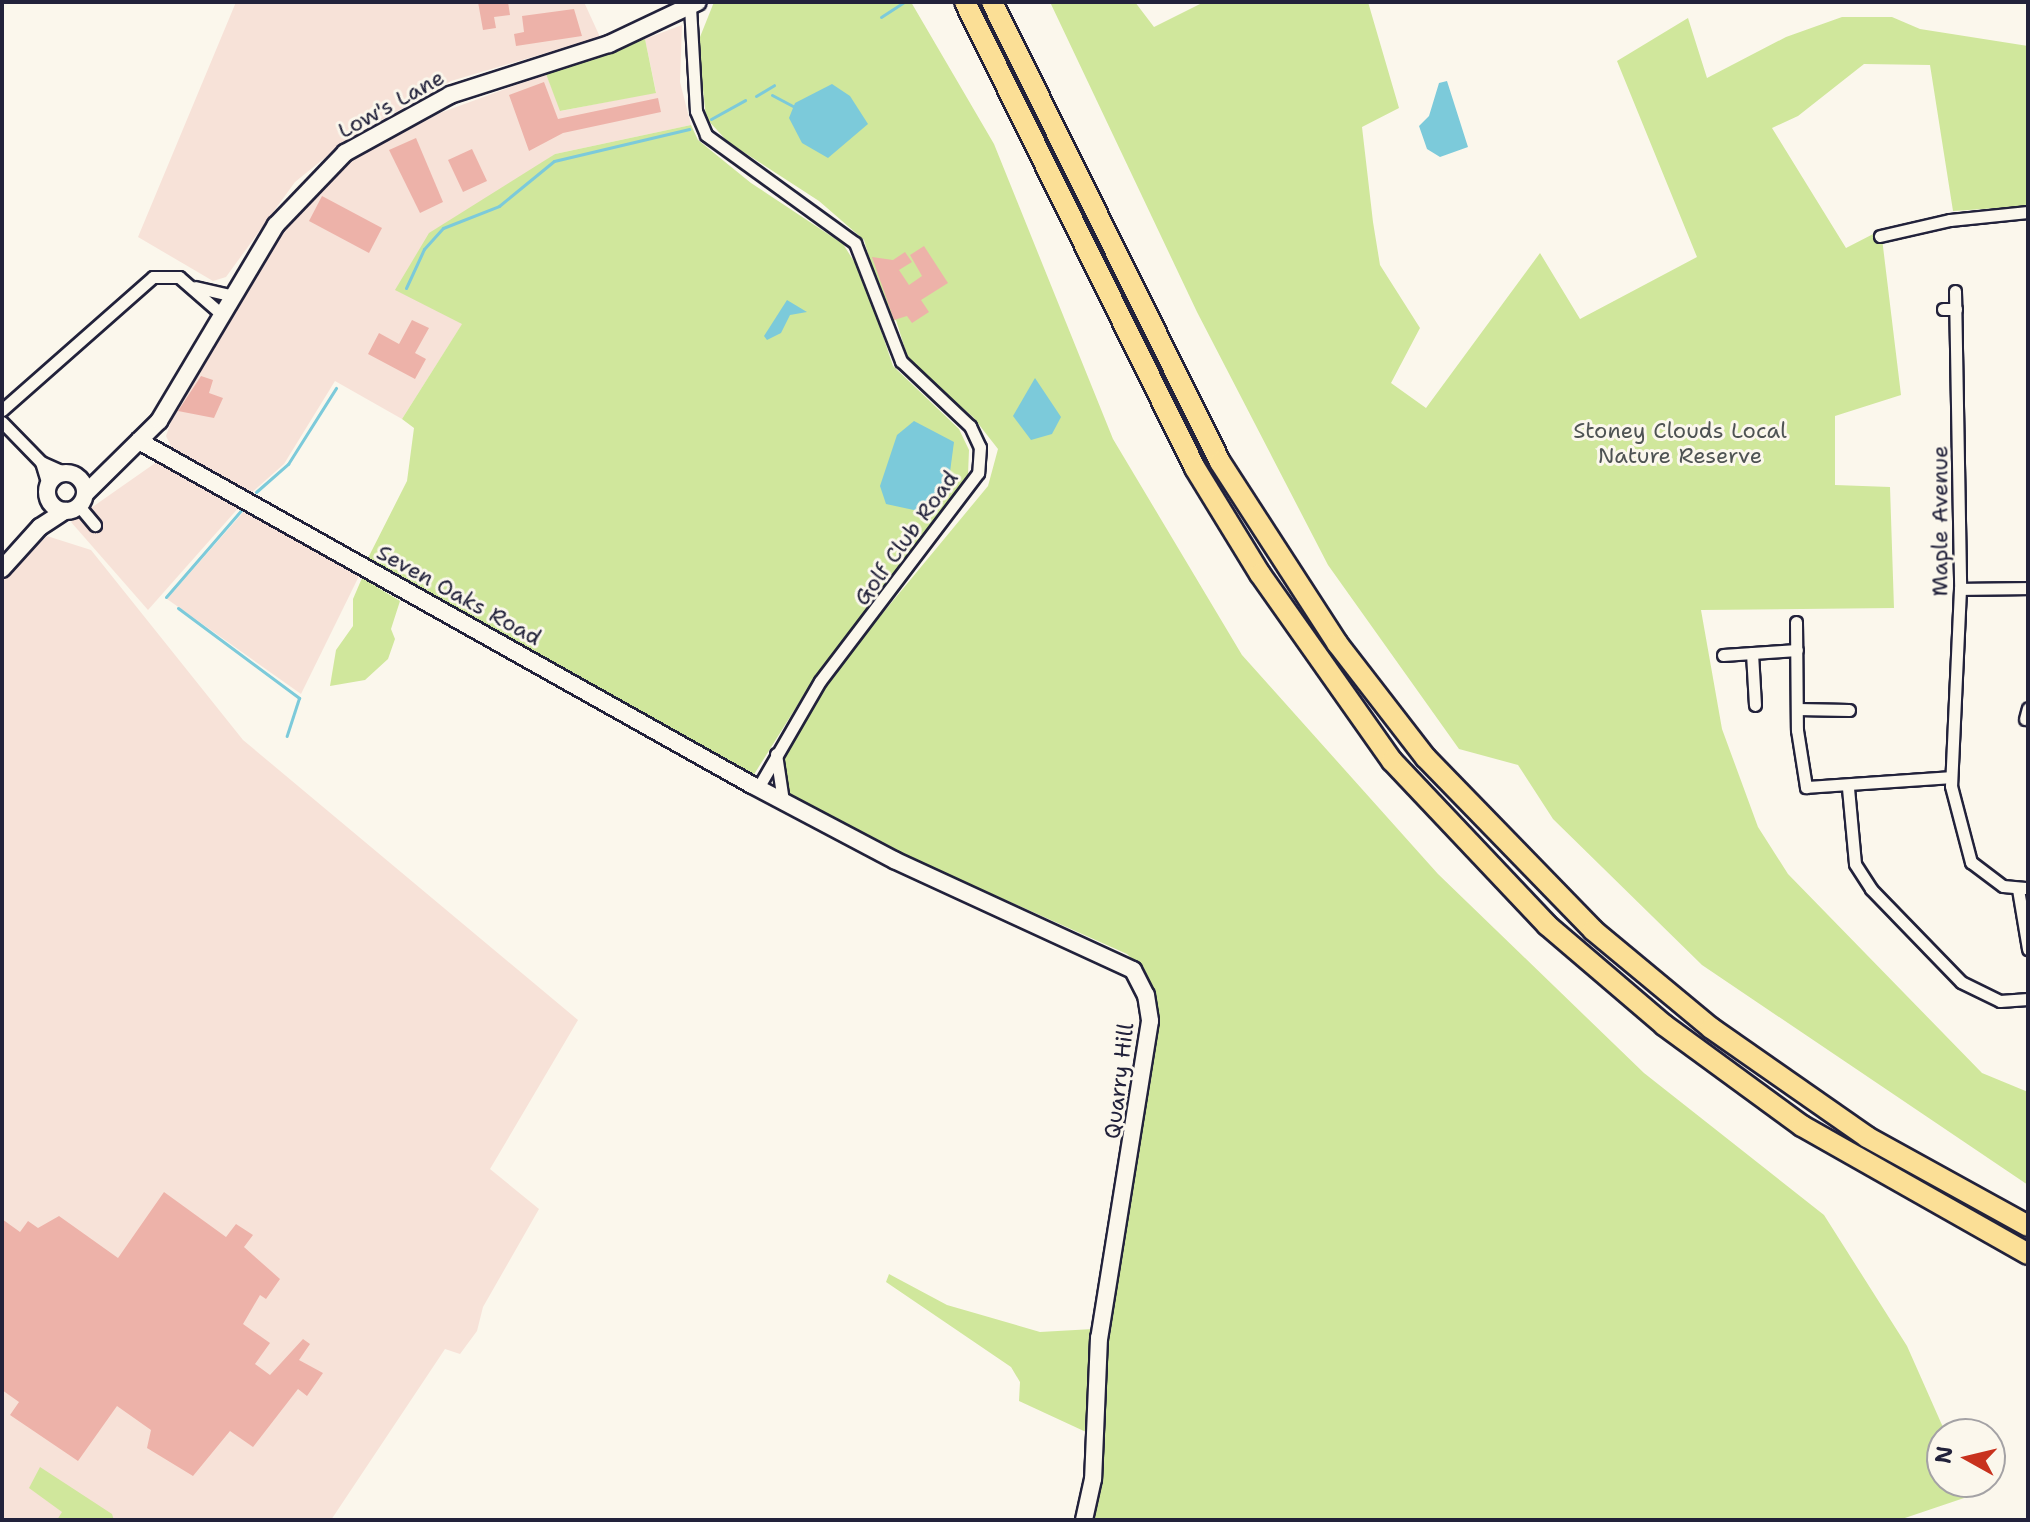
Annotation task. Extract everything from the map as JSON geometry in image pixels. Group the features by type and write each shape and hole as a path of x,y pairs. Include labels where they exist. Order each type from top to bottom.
{"highway":[{"path":"965,2 1195,468 1260,574 1392,761 1547,925 1664,1025 1802,1126 2028,1254"},
{"path":"992,2 1220,462 1329,632 1426,758 1593,930 1711,1028 1867,1137 2028,1226"}],"street":[{"name":"Low's Lane","path":"2,569 40,527 77,503 104,469 139,441 172,402 219,312 293,201 378,131 485,80 609,44 694,4"},
{"name":"Golf Club Road","path":"694,4 696,111 706,135 855,243 901,361 970,426 980,447 978,473 820,681 758,788"},
{"path":"1880,236 1950,220 2028,212"},
{"path":"2,410 147,280 171,274 194,287 219,312"},
{"path":"194,287 230,295"},
{"name":"Maple Avenue","path":"1955,291 1949,309 1960,589 1957,733 1951,777 1958,830 1971,862 1991,880 2023,889"},
{"path":"2,422 41,462 71,474 77,503 95,525"},
{"name":"Seven Oaks Road","path":"139,441 758,788"},
{"path":"41,462 49,494 77,503"},
{"name":"Low's Lane","path":"40,527 49,494 71,474 104,469"},
{"path":"1960,589 2028,588"},
{"path":"1796,622 1802,782 1811,790 1951,777"},
{"path":"1723,655 1797,650"},
{"path":"1752,653 1755,705"},
{"path":"1797,709 1849,710"},
{"path":"776,754 783,801"},
{"name":"Quarry Hill","path":"758,788 894,860 1113,955 1141,980 1150,1021 1099,1338 1093,1479 1084,1520"},
{"path":"1848,788 1855,864 1871,889 1961,982 2000,1001 2028,999"},
{"path":"2023,889 2028,949"}],"shaded area":[{"path":"236,2 584,2 600,37 451,81 348,139 295,182 226,277 213,281 138,237"},
{"path":"682,25 680,82 691,125 555,154 502,191 463,323 402,419 335,381 284,464 250,494 173,450 166,436 180,395 279,234 352,160 440,113 546,74 561,111 656,92 645,39"},
{"path":"161,459 241,505 148,610 71,522"},
{"path":"246,509 361,572 301,694 167,599"},
{"path":"47,536 91,550 243,740 578,1020 490,1169 539,1209 483,1307 477,1331 460,1354 445,1349 331,1520 2,1520 2,581"}],"green space":[{"path":"714,2 911,2 994,144 1113,439 1242,655 1438,874 1644,1073 1824,1215 1907,1346 1939,1418 1926,1418 1926,1498 1964,1498 1899,1520 1093,1520 1104,1348 1137,1166 1155,998 1145,971 1127,954 900,853 790,796 783,757 796,730 829,678 988,486 998,449 973,417 909,362 896,320 888,322 864,240 819,201 728,142 706,118 698,42"},
{"name":"Stoney Clouds Local Nature Reserve","path":"1050,2 1135,2 1154,27 1204,2 1368,2 1399,108 1362,127 1373,222 1380,265 1420,328 1391,383 1426,408 1540,253 1580,319 1697,257 1617,61 1688,18 1707,78 1786,37 1842,17 1892,17 1920,29 2028,46 2028,206 1953,211 1930,65 1864,64 1798,116 1772,128 1846,248 1881,230 1901,395 1835,416 1835,485 1890,487 1894,608 1701,610 1722,729 1758,827 1788,874 1982,1073 2028,1092 2028,1185 1702,965 1553,819 1518,765 1459,749 1328,565 1197,312"},
{"path":"645,39 656,93 560,111 546,74"},
{"path":"691,125 698,140 751,183 843,244 862,274 893,366 959,429 969,450 968,475 953,499 810,685 753,776 367,560 407,481 414,428 402,419 462,324 395,290 429,233 555,154"},
{"path":"362,578 400,601 391,629 395,639 388,659 365,680 330,686 336,650 353,626 353,599"},
{"path":"889,1274 947,1305 1040,1332 1093,1329 1086,1432 1019,1401 1020,1382 1011,1367 886,1282"},
{"path":"40,1467 112,1514 114,1520 57,1520 62,1512 29,1488"}],"water":[{"path":"1447,81 1468,147 1440,157 1427,149 1419,126 1429,116 1439,83"},
{"path":"832,84 850,96 868,124 828,158 802,143 789,118 795,103"},
{"path":"787,300 807,312 790,315 781,333 767,340 764,336"},
{"path":"1035,378 1061,417 1052,434 1031,440 1013,416"},
{"path":"914,421 954,442 948,487 936,506 923,512 886,504 880,486 897,435"}],"building":[{"path":"478,2 508,2 510,15 494,17 496,28 483,30"},
{"path":"574,9 582,36 516,46 514,34 524,32 522,16"},
{"path":"544,82 558,119 658,98 661,112 563,133 529,151 509,95"},
{"path":"416,138 443,202 420,213 389,150"},
{"path":"472,149 487,181 463,192 448,160"},
{"path":"322,196 382,228 369,253 309,221"},
{"path":"924,246 948,283 921,300 929,312 912,323 907,316 894,320 872,257 893,260 905,252 912,262 899,270 909,285 922,276 910,255"},
{"path":"412,320 429,328 415,353 426,359 415,379 368,354 379,333 399,344"},
{"path":"201,376 213,380 209,393 223,398 214,418 178,411"},
{"path":"164,1192 226,1237 236,1224 253,1235 244,1247 280,1279 266,1299 260,1295 243,1324 270,1343 255,1364 270,1375 303,1339 310,1344 299,1360 323,1373 307,1396 298,1389 253,1447 230,1431 193,1476 147,1448 151,1430 117,1406 78,1461 10,1415 19,1402 2,1390 2,1219 20,1232 28,1221 38,1228 59,1216 118,1258"}],"waterway":[{"path":"881,17 904,2"},
{"path":"756,96 774,85"},
{"path":"772,95 793,106"},
{"path":"711,119 745,100"},
{"path":"406,288 424,249 443,228 499,206 554,161 689,129"},
{"path":"256,492 288,464 336,388"},
{"path":"166,597 243,508"},
{"path":"178,608 299,698 287,736"}]}
